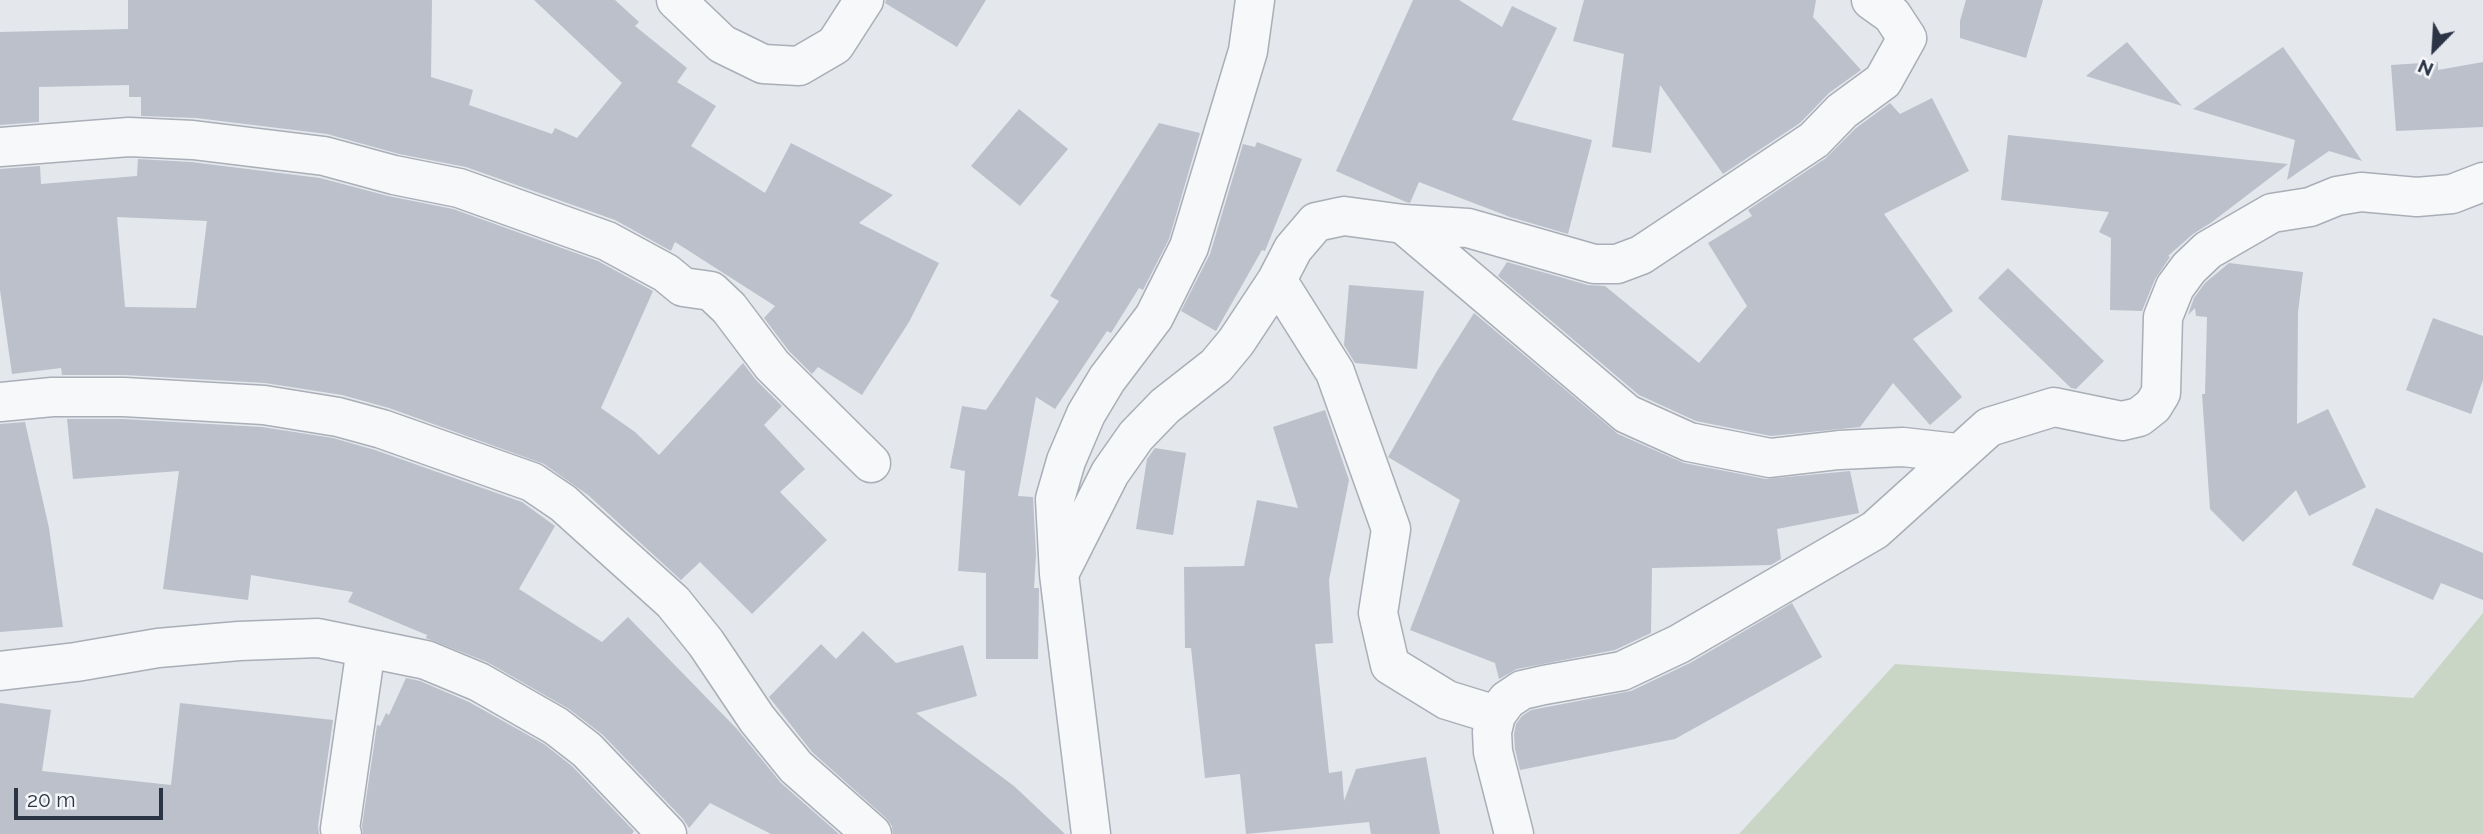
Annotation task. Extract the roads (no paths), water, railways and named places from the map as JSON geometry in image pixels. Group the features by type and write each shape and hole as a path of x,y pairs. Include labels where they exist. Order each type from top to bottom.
{"street":[{"path":"676,0 722,44 763,64 799,66 835,44 864,0"},
{"path":"1091,834 1059,575 1055,499 1066,461 1086,414 1107,379 1154,317 1189,247 1248,51 1255,0"},
{"path":"1059,575 1110,472 1136,436 1165,406 1216,366 1236,342 1277,280 1293,248 1316,222 1344,216 1403,224 1468,228 1594,264 1617,264 1641,255 1814,140 1842,111 1882,81 1906,38 1892,15 1871,0"},
{"path":"0,147 129,137 193,140 324,156 394,175 459,188 595,237 666,273 683,287 711,292 729,308 772,365 871,463"},
{"path":"1514,834 1493,752 1492,732 1496,715 1507,700 1522,690 1622,671 1679,643 1875,530 1989,426 2054,407 2122,421 2139,416 2153,406 2161,393 2163,317 2175,287 2189,268 2208,250 2272,213 2310,207 2361,192 2417,197 2452,194 2483,182"},
{"path":"1403,224 1627,414 1689,442 1770,458 1839,450 1903,447 1957,453"},
{"path":"1277,280 1335,372 1391,529 1378,613 1390,665 1447,700 1496,715"},
{"path":"0,402 52,397 124,397 264,405 338,417 382,429 533,482 563,503 673,602 706,643 757,719 796,767 872,834"},
{"path":"0,671 158,648 239,640 318,638 426,660 479,682 556,726 587,750 667,834"},
{"path":"342,834 340,829 366,648"}]}
